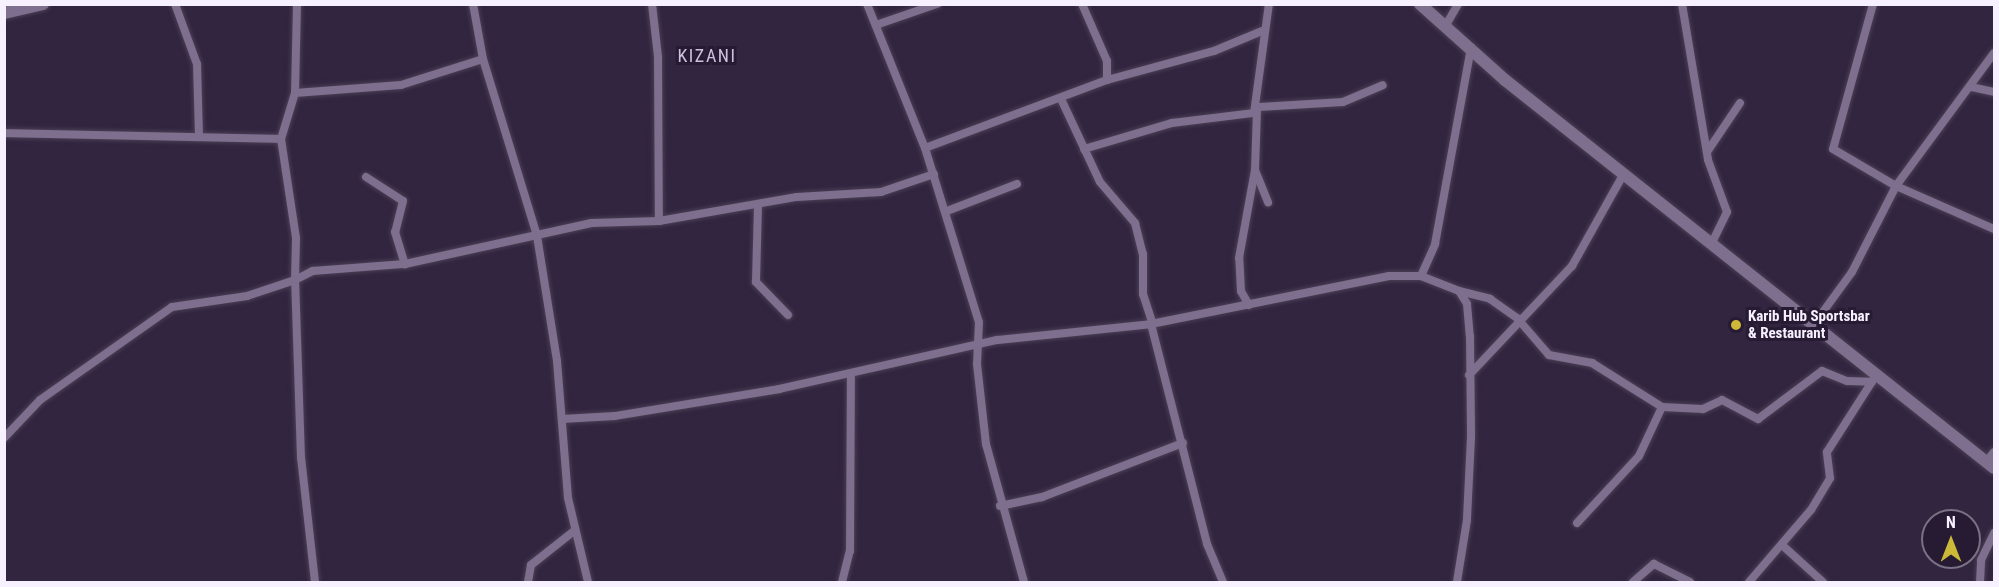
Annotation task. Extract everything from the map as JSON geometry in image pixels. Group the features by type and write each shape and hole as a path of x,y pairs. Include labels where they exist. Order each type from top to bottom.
{"main road":[{"path":"4,13 43,4"},
{"path":"1420,4 1623,175 1713,241 1874,380 1992,460"}],"street":[{"path":"175,4 197,64 199,137"},
{"path":"297,4 295,93 282,140 296,260 301,458 315,582"},
{"path":"473,4 483,59 537,236 562,419 574,531 588,582"},
{"path":"652,4 658,57 659,220"},
{"path":"867,4 925,148 947,211 982,343 981,404 1000,506 1024,582"},
{"path":"876,25 937,4"},
{"path":"1082,4 1110,69 1121,75"},
{"path":"1250,305 1241,291 1239,258 1255,170 1262,31 1269,4"},
{"path":"1446,26 1458,4"},
{"path":"1682,4 1707,152 1727,212 1713,241"},
{"path":"1873,4 1833,150 1896,186 1995,229"},
{"path":"925,148 1062,101 1121,75 1214,51 1262,31"},
{"path":"1421,276 1435,244 1471,47"},
{"path":"1812,327 1856,264 1896,186 1995,53"},
{"path":"295,93 401,85 483,59"},
{"path":"1107,80 1110,69"},
{"path":"1084,149 1142,130 1258,108 1343,102 1383,85"},
{"path":"1971,87 1995,92"},
{"path":"1062,101 1100,182 1138,230 1143,294 1208,544 1223,582"},
{"path":"1707,152 1740,103"},
{"path":"4,133 282,140"},
{"path":"1255,170 1268,202"},
{"path":"4,438 40,400 172,307 247,296 295,280 313,271 405,264 592,223 659,220 758,205 881,192 934,174"},
{"path":"1469,375 1517,318 1584,249 1623,175"},
{"path":"366,177 403,201 395,232 405,264"},
{"path":"947,211 1017,184"},
{"path":"758,205 756,282 788,315"},
{"path":"296,260 313,271"},
{"path":"562,419 615,416 851,374 982,343 1152,324 1389,276 1421,276 1459,291 1490,299 1517,318 1549,355 1592,363 1662,407 1703,409 1722,400 1758,419 1822,370 1846,381 1874,380"},
{"path":"1456,582 1467,520 1469,375 1467,304 1459,291"},
{"path":"842,582 850,551 851,374"},
{"path":"1749,582 1782,545 1830,478 1827,452 1874,380"},
{"path":"1577,523 1639,456 1662,407"},
{"path":"1000,506 1042,497 1183,443"},
{"path":"528,582 531,565 574,531"},
{"path":"1980,582 1981,560 1995,533"},
{"path":"1782,545 1823,582"},
{"path":"1633,582 1654,564 1690,582"}],"place":[{"name":"Karib Hub Sportsbar & Restaurant","path":"1736,325"}],"district":[{"name":"KIZANI","path":"707,56"}]}
